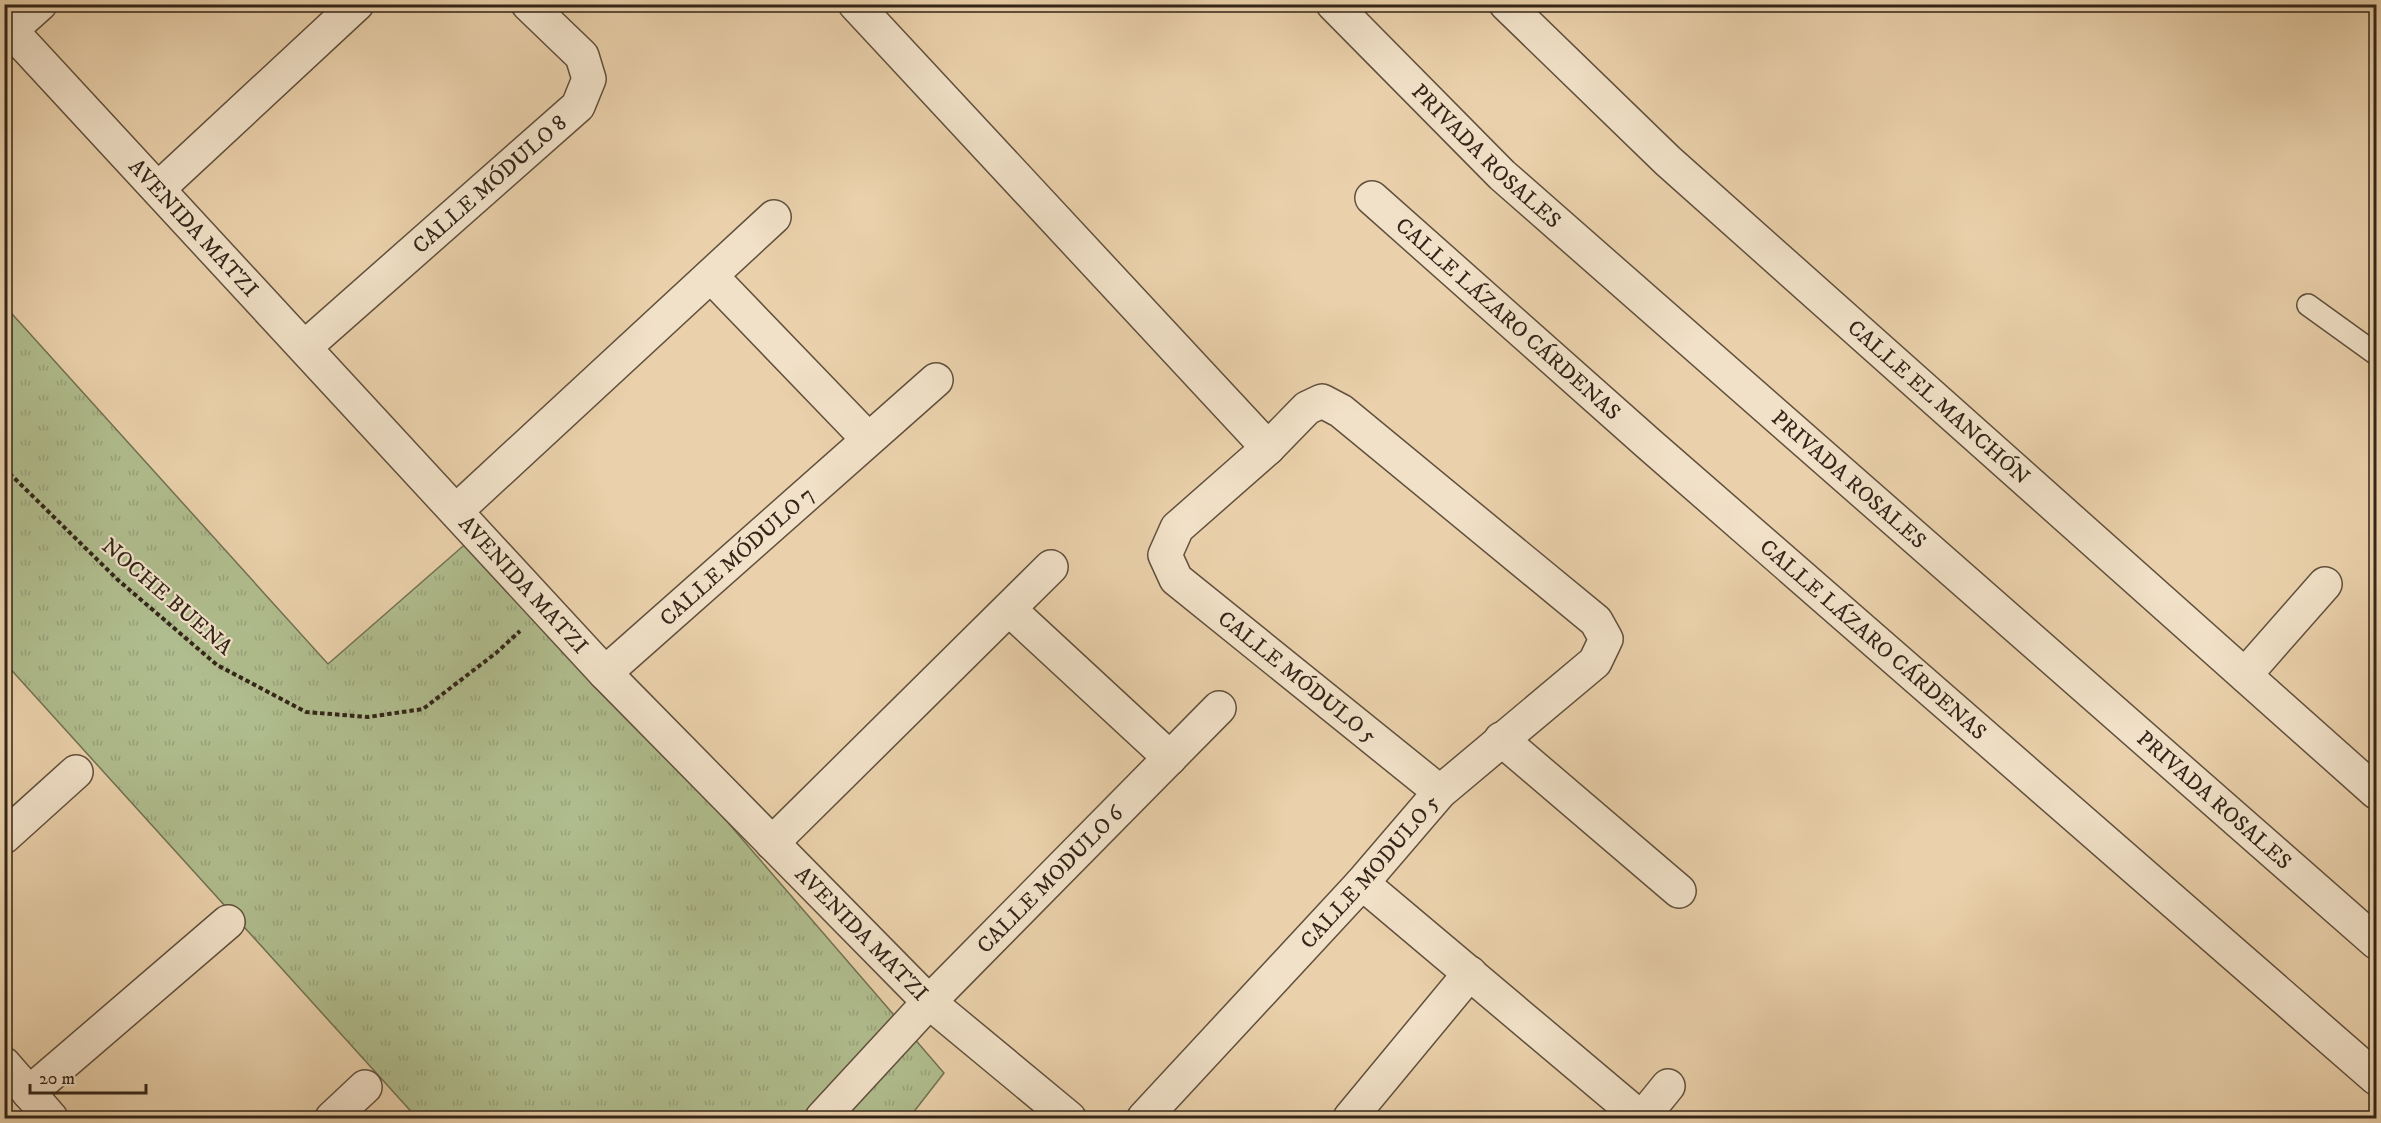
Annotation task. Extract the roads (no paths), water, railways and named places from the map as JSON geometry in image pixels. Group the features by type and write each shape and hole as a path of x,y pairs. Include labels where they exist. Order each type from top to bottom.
{"street":[{"path":"8,26 40,4"},
{"path":"158,189 357,4"},
{"name":"CALLE MÓDULO 8","path":"305,347 578,106 589,79 582,56 528,4"},
{"path":"855,4 1268,448"},
{"name":"PRIVADA ROSALES","path":"1333,4 1502,175 2376,942"},
{"name":"CALLE EL MANCHÓN","path":"1506,4 1668,161 2246,675 2374,783"},
{"name":"AVENIDA MATZI","path":"8,26 605,673 929,1002 1069,1119"},
{"name":"CALLE LÁZARO CÁRDENAS","path":"1372,198 1648,444 2376,1078"},
{"path":"456,511 774,217"},
{"path":"711,276 868,440"},
{"name":"CALLE MÓDULO 7","path":"605,673 936,380"},
{"name":"CALLE MODULO 5","path":"1144,1119 1362,883 1440,792 1596,662 1606,639 1596,621 1341,411 1322,400 1307,408 1268,448"},
{"name":"CALLE MÓDULO 5","path":"1268,448 1178,528 1165,555 1176,579 1440,792"},
{"path":"772,843 1052,567"},
{"path":"2246,675 2325,584"},
{"path":"1009,609 1170,758"},
{"name":"CALLE MODULO 6","path":"822,1119 929,1002 1219,708"},
{"path":"1501,739 1679,891"},
{"path":"4,837 76,772"},
{"path":"1362,883 1641,1119 1668,1086"},
{"path":"29,1093 228,922"},
{"path":"1350,1119 1470,973"},
{"path":"4,1064 50,1118"},
{"path":"332,1119 365,1087"}],"lane":[{"path":"2308,305 2376,354"}]}
